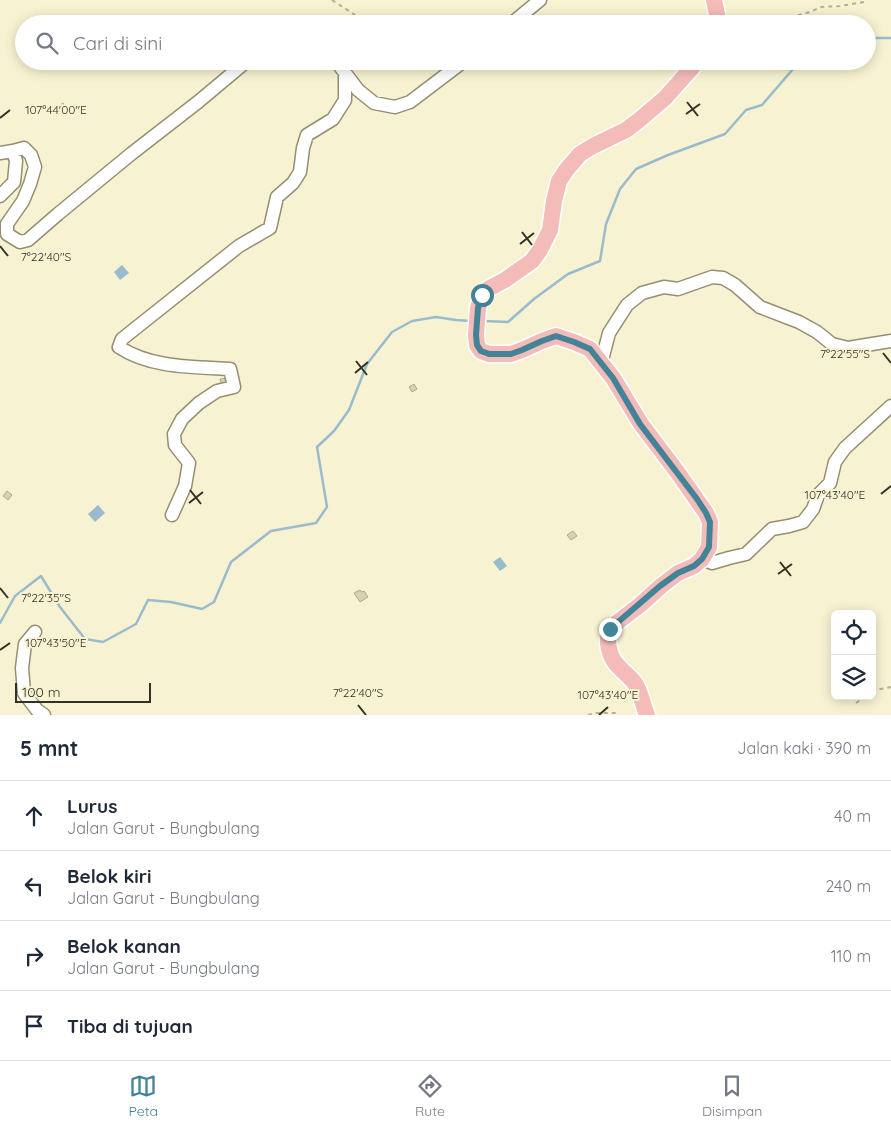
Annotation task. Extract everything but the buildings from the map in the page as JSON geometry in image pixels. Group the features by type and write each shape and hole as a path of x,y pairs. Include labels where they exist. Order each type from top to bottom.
{"main road":[{"path":"714,0 717,15"},
{"path":"646,715 636,686 612,658 608,632 660,586 678,573 694,566 702,559 709,547 710,522 706,513 678,472 640,424 613,378 590,349 556,336 511,354 489,354 481,351 477,345 476,335 478,308 482,295 488,289 505,280 532,261 540,250 550,230 559,181 567,169 580,154 638,122 664,98 690,70"}],"street":[{"path":"522,15 540,0"},
{"path":"6,152 24,148 31,155 35,167 23,201 7,224 7,234 20,242 28,240 130,154 236,70"},
{"path":"343,70 358,90 374,104 395,107 410,102 452,70"},
{"path":"172,515 185,486 188,463 175,445 174,434 182,420 199,404 217,390 234,387 230,369 175,366 152,362 126,352 119,347 122,339 239,246 270,228 278,197 293,183 300,172 303,148 307,135 334,119 345,100 345,73"},
{"path":"0,196 14,182 16,161 6,152"},
{"path":"601,364 609,333 627,304 642,293 664,287 678,288 712,277 723,278 735,285 760,307 799,322 817,332 832,344 848,348 891,341"},
{"path":"702,559 712,563 746,554 772,528 803,522 813,509 818,495 830,483 835,462 844,448 891,406"},
{"path":"35,632 25,644 22,668 24,693 37,710 44,715"}],"path":[{"path":"332,0 355,15"},
{"path":"799,15 821,7 840,6 866,0"},
{"path":"876,690 891,687"},
{"path":"856,703 860,700"},
{"path":"588,715 615,713 617,715"}],"water":[{"path":"122,265 129,273 120,280 114,272"},
{"path":"98,505 105,513 95,522 88,514"},
{"path":"500,557 507,566 500,571 493,562"}],"waterway":[{"path":"876,38 891,38"},
{"path":"484,321 508,322 534,299 568,274 600,261 606,224 620,189 636,169 725,134 746,110 762,105 792,70"},
{"path":"0,623 15,596 41,576 60,607 85,639 103,642 136,624 148,600 171,602 202,609 214,602 231,562 271,531 316,523 327,507 317,447 334,431 349,410 367,364 392,332 412,321 436,317 471,321"}],"route":[{"path":"482,295 478,308 476,335 477,345 481,351 489,354 511,354 556,336 590,349 613,378 640,424 697,499 710,522 709,547 702,559 694,566 678,573 660,586 610,629"}]}
